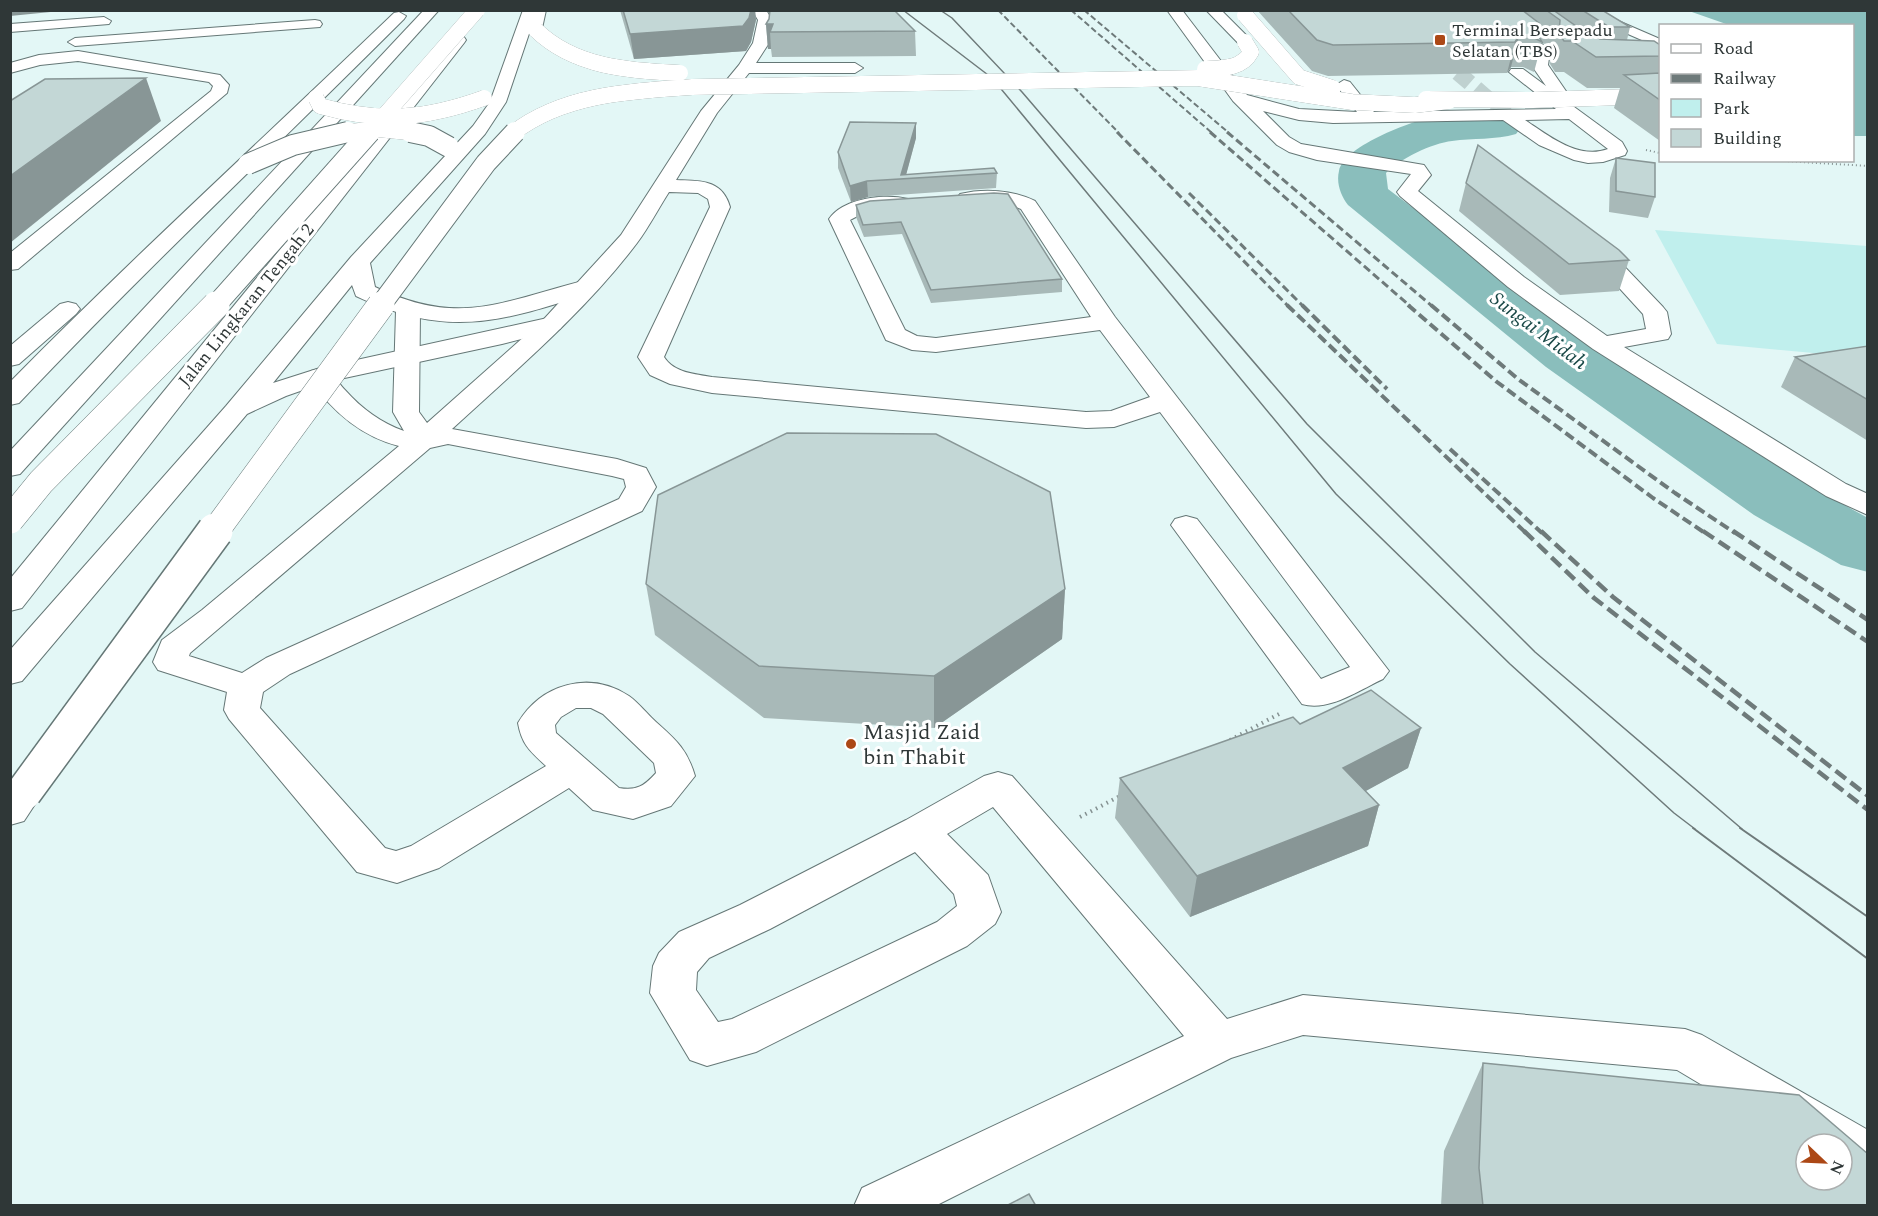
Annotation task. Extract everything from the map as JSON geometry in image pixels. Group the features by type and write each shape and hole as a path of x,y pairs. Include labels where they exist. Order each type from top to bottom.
{"main road":[{"path":"10,468 432,10"},
{"path":"10,520 41,482 234,287 477,10"},
{"name":"Jalan Lingkaran Tengah 2","path":"10,601 482,10"},
{"path":"10,673 235,412 359,262 480,130 498,102 530,10"},
{"path":"539,10 536,30 545,41 558,50 597,62 671,73 719,75 1220,69 1241,64 1247,60 1251,52 1245,42 1215,12"},
{"path":"1174,10 1239,97 1283,141 1295,148 1317,154 1417,169 1421,175 1407,192 1516,282 1651,376 1797,466 1868,506"},
{"path":"1486,10 1542,51 1540,66 1550,76 1559,99"},
{"path":"1581,10 1659,44"},
{"path":"1601,10 1659,43"},
{"path":"298,89 400,11"},
{"path":"10,397 105,299 316,99 400,11"},
{"path":"1244,13 1245,42"},
{"path":"1244,13 1299,77 1362,94 1449,101 1659,96"},
{"path":"246,686 170,662 174,648 428,435 552,324 587,287 629,239 710,111 745,68 761,43 768,14"},
{"path":"10,28 113,20"},
{"path":"10,40 158,30 315,24"},
{"path":"53,43 158,30"},
{"path":"10,68 57,58 96,58 214,78 221,85 219,93 10,264"},
{"path":"745,68 855,68"},
{"path":"1507,115 1564,153 1599,156 1611,155 1618,151 1616,146 1559,99 1517,72"},
{"path":"17,802 447,214 512,134 551,111 612,95 692,87 1197,78 1251,84 1309,96 1381,106 1421,106 1449,101"},
{"path":"1344,85 1370,118"},
{"path":"316,99 320,106 341,113 385,118 427,116 461,107 484,98 502,87"},
{"path":"1239,97 1267,108 1300,116 1333,118 1576,114"},
{"path":"1488,99 1559,99"},
{"path":"1283,141 1287,130 1333,118"},
{"path":"10,359 185,205 265,121"},
{"path":"248,164 289,145 316,137 354,131 413,131 436,137 449,147 441,171"},
{"path":"661,186 702,187 717,196 720,207 651,357 659,370 679,379 712,385 1086,420 1114,419 1165,401"},
{"path":"948,200 994,196 1017,199 1028,205 1106,322 1371,671 1315,696 1186,525"},
{"path":"925,201 868,205 848,211 839,219 894,335 912,343 936,345 1106,322"},
{"path":"1577,230 1655,312 1659,334 1602,344"},
{"path":"359,262 364,291 384,303 408,311 439,317 471,316 507,310 587,287"},
{"path":"408,311 406,412 416,428 428,435"},
{"path":"235,412 277,390 320,376 552,324"},
{"path":"320,376 332,395 373,426 396,437 428,435 617,468 636,474 641,487 631,505 278,666 246,686 242,710 372,861 397,867 425,857 571,769"},
{"path":"920,831 973,886 980,912 952,934 739,1038 707,1045 674,993 675,966 694,945 755,917 920,831 998,786 1218,1042"},
{"path":"880,1206 1218,1042 1304,1014 1685,1050 1868,1157"}],"path":[{"path":"1799,162 1868,166"},
{"path":"1220,745 1315,696"},
{"path":"1042,836 1126,793"}],"green space":[{"path":"1655,230 1867,246 1867,358 1717,344"}],"shaded area":[{"path":"1689,11 1867,11 1867,136 1854,136 1854,24 1726,24"}],"building":[{"path":"623,10 751,10 743,26 630,34"},
{"path":"770,10 894,10 915,31 770,32 773,24 766,24"},
{"path":"1288,10 1522,10 1539,23 1538,35 1542,42 1531,36 1519,36 1515,42 1333,45 1317,40"},
{"path":"1546,10 1553,10 1600,39 1654,41 1659,44 1659,56 1596,57 1572,41 1564,41 1559,34 1560,20"},
{"path":"1582,10 1602,10 1630,27 1609,27"},
{"path":"1659,73 1659,99 1624,75"},
{"path":"146,78 10,176 10,101 45,79"},
{"path":"850,122 916,123 901,175 994,168 997,173 867,181 850,186 838,152"},
{"path":"1478,145 1619,250 1629,260 1569,264 1466,183"},
{"path":"1616,158 1655,163 1655,197 1616,191"},
{"path":"1008,194 1062,279 931,290 901,222 863,225 856,205 870,201"},
{"path":"1868,346 1868,400 1795,357"},
{"path":"787,433 936,434 1050,492 1065,589 934,676 759,666 646,584 658,495"},
{"path":"1371,690 1421,728 1343,768 1379,805 1197,876 1120,778 1293,717 1300,724"},
{"path":"1483,1063 1799,1095 1842,1132 1794,1132 1794,1192 1854,1192 1854,1142 1868,1154 1868,1206 1483,1206 1479,1168"},
{"path":"1029,1194 1036,1206 1006,1206"}],"waterway":[{"name":"Sungai Midah","path":"1501,125 1442,128 1382,151 1362,170 1365,195 1568,354 1780,500 1868,549"}],"tunnel":[{"path":"1385,10 1507,115"}],"tram line":[{"path":"903,10 992,78 1336,494 1510,664 1674,813 1695,829"},
{"path":"940,10 952,18 1022,92 1307,424 1535,652 1742,829"},
{"path":"1693,828 1868,959"},
{"path":"1740,828 1868,917"}],"railway":[{"path":"998,10 1119,133"},
{"path":"1071,10 1212,133"},
{"path":"1084,10 1229,133"},
{"path":"1117,132 1287,305"},
{"path":"1210,132 1410,306"},
{"path":"1227,132 1432,306"},
{"path":"1189,193 1303,306"},
{"path":"1287,305 1526,533"},
{"path":"1302,305 1387,389"},
{"path":"1408,305 1497,382 1653,498 1705,533"},
{"path":"1431,305 1518,379 1675,493 1735,533"},
{"path":"1450,449 1542,533"},
{"path":"1524,531 1594,598 1868,810"},
{"path":"1541,531 1613,597 1868,796"},
{"path":"1703,531 1868,642"},
{"path":"1733,531 1868,620"}],"place":[{"name":"Terminal Bersepadu Selatan (TBS)","path":"1440,40"},
{"name":"Masjid Zaid bin Thabit","path":"851,744"}]}
